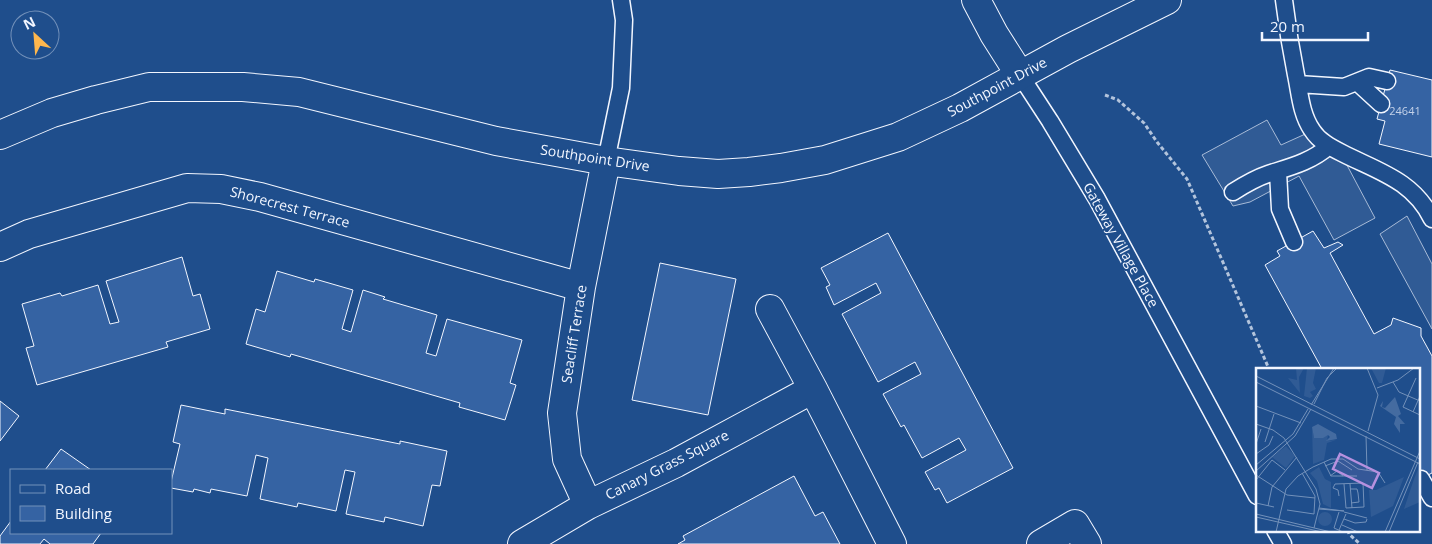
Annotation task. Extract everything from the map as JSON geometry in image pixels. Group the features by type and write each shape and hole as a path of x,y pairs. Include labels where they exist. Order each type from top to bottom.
{"street":[{"name":"Gateway Village Place","path":"976,0 994,34 1020,75"},
{"name":"Southpoint Drive","path":"0,135 52,113 96,100 149,88 242,86 299,92 496,141 606,161 679,172 718,174 749,172 825,160 898,137 960,108 1020,75 1167,0"},
{"name":"Seacliff Terrace","path":"588,505 567,459 562,414 581,287 606,161"},
{"name":"Shorecrest Terrace","path":"0,247 29,234 187,188 221,189 260,197 581,287"},
{"path":"770,309 892,544"},
{"name":"Canary Grass Square","path":"522,544 588,505 676,463 813,389"},
{"path":"1041,544 1075,524 1087,544"}],"lane":[{"path":"606,161 621,88 624,20 621,0"},
{"path":"1284,0 1286,25 1306,122 1318,139 1329,146 1400,181 1419,198 1432,219"},
{"name":"Gateway Village Place","path":"1020,75 1097,199 1256,494"},
{"path":"1298,84 1344,87 1369,77 1387,81"},
{"path":"1356,82 1381,104"},
{"path":"1233,192 1257,178 1299,165 1322,153 1329,146"},
{"path":"1278,172 1280,209 1294,242"},
{"path":"1421,479 1432,498"},
{"path":"1276,532 1283,544"}],"path":[{"path":"1105,95 1118,100 1144,123 1187,180 1269,368"},
{"path":"1348,532 1360,544"}],"shaded area":[{"path":"1267,120 1281,145 1312,131 1340,152 1375,218 1334,240 1299,176 1250,202 1233,206 1202,155"},
{"path":"1407,216 1432,264 1432,329 1380,234"}],"building":[{"path":"1390,70 1432,80 1432,157 1379,144 1385,121 1377,119"},
{"path":"1313,231 1324,248 1338,242 1343,245 1330,253 1374,334 1391,325 1393,318 1421,328 1421,336 1432,356 1432,473 1420,479 1420,368 1321,368 1265,265 1280,256 1277,251"},
{"path":"888,233 1013,468 947,503 939,488 935,490 925,472 966,450 959,438 922,458 904,425 901,427 883,394 921,374 915,362 878,382 842,314 881,293 876,283 834,305 826,287 830,285 821,268"},
{"path":"182,257 193,296 200,294 210,329 166,342 168,347 37,385 26,348 34,346 22,304 60,293 62,296 98,285 110,324 119,322 106,281"},
{"path":"660,263 736,279 708,415 632,400"},
{"path":"277,271 314,282 315,279 353,290 342,329 351,332 363,290 385,297 383,299 437,315 426,353 436,356 447,319 522,340 510,383 516,385 505,420 459,407 460,403 291,354 290,357 246,344 256,309 265,312"},
{"path":"0,401 19,416 0,441"},
{"path":"181,405 225,414 225,409 400,444 400,441 447,451 440,486 432,485 423,526 385,517 384,522 346,514 355,472 345,470 336,511 298,503 297,507 260,499 268,458 256,455 247,496 211,489 210,493 194,489 193,492 172,488 172,478 180,444 173,442"},
{"path":"61,449 90,469 46,469"},
{"path":"794,476 815,516 823,512 840,544 678,544 685,540 683,536"},
{"path":"10,522 10,534 100,534 93,544 50,544 44,539 40,544 0,544 0,536"}]}
